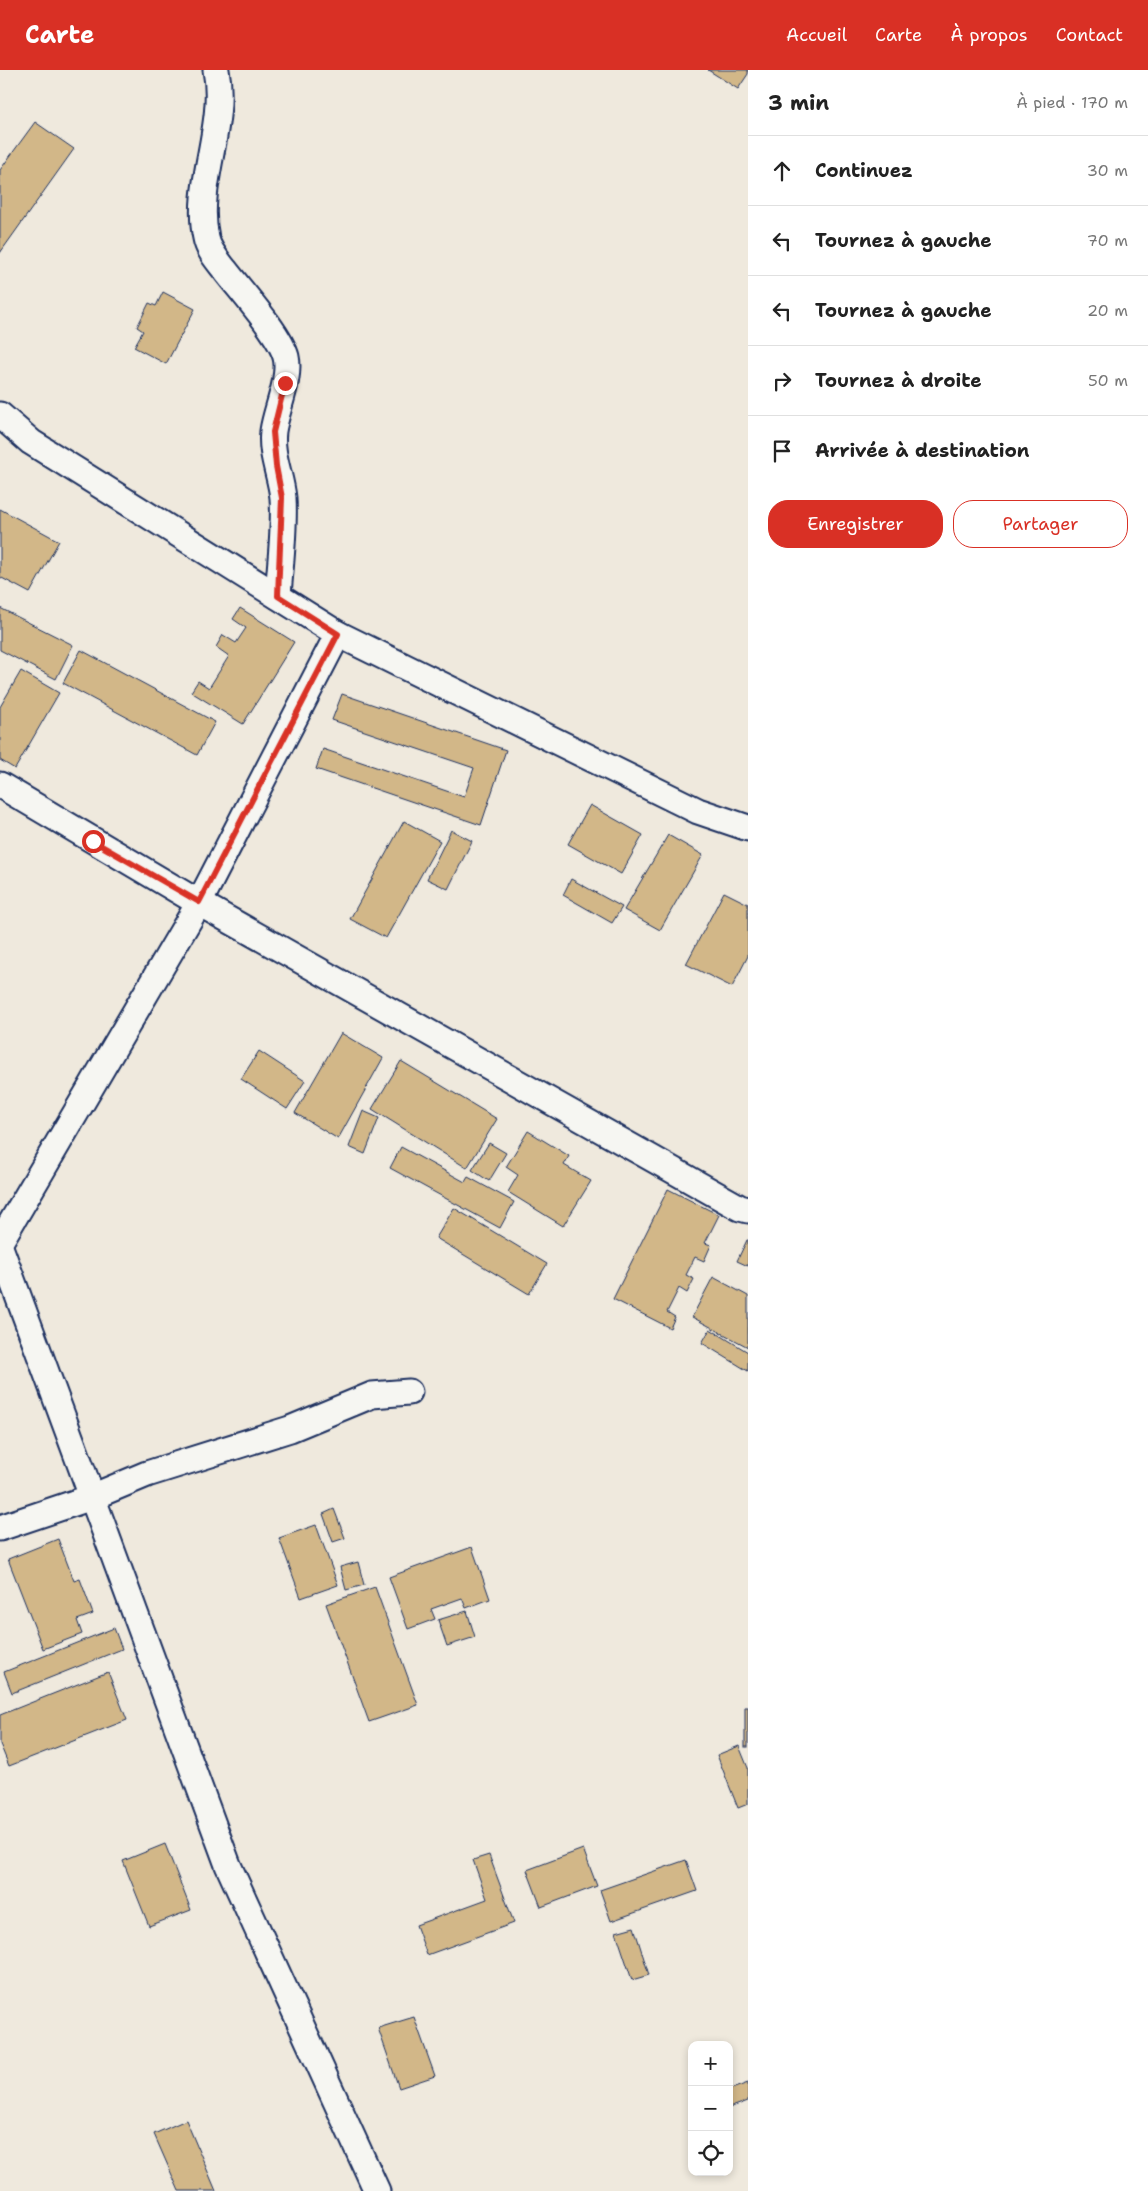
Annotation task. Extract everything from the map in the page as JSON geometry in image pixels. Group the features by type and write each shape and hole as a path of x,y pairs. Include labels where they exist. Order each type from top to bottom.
{"street":[{"path":"216,70 220,86 203,213 206,240 217,260 273,332 286,357 285,383 273,432 276,466 282,498 278,596"},
{"path":"0,415 31,442 338,634 698,811 748,828"},
{"path":"0,1242 199,902 338,634"},
{"path":"0,785 199,902 740,1208 748,1210"},
{"path":"0,1247 228,1865 377,2191"},
{"path":"0,1528 92,1497 147,1474 290,1429 372,1395 408,1392"}],"building":[{"path":"708,70 748,70 748,74 738,89"},
{"path":"35,122 74,149 0,253 0,170"},
{"path":"163,292 195,309 166,364 134,347 143,331 137,327 149,303 156,306"},
{"path":"0,509 59,541 30,593 0,577"},
{"path":"0,608 73,645 56,679 0,650"},
{"path":"240,608 294,642 243,724 191,692 198,681 209,688 229,656 216,647 223,635 236,643 246,628 233,619"},
{"path":"81,650 215,722 197,755 63,683"},
{"path":"21,671 59,693 15,769 0,760 0,707"},
{"path":"342,694 506,750 481,825 316,769 323,749 464,797 474,768 332,720"},
{"path":"590,805 643,835 621,874 568,844"},
{"path":"404,821 440,841 386,938 350,919"},
{"path":"451,830 472,841 448,889 427,879"},
{"path":"668,835 703,855 660,930 624,910"},
{"path":"571,879 622,907 612,923 563,895"},
{"path":"724,892 748,904 748,956 732,987 686,964"},
{"path":"341,1033 383,1058 338,1139 295,1113"},
{"path":"259,1051 305,1081 287,1109 241,1079"},
{"path":"401,1061 497,1119 467,1168 372,1109"},
{"path":"363,1111 379,1118 365,1154 349,1147"},
{"path":"528,1131 569,1156 564,1165 591,1181 563,1226 508,1192 518,1175 506,1167"},
{"path":"489,1143 506,1153 489,1181 472,1170"},
{"path":"401,1147 465,1182 468,1177 514,1202 500,1228 390,1168"},
{"path":"668,1189 719,1215 705,1243 711,1245 704,1261 695,1257 686,1275 694,1279 687,1293 679,1288 667,1312 675,1317 670,1328 613,1299"},
{"path":"454,1208 547,1264 529,1294 436,1238"},
{"path":"748,1240 748,1266 737,1261"},
{"path":"713,1277 748,1296 748,1347 692,1317"},
{"path":"710,1329 748,1352 748,1371 702,1343"},
{"path":"334,1509 345,1538 333,1542 323,1514"},
{"path":"316,1525 338,1585 301,1598 279,1538"},
{"path":"58,1539 74,1581 80,1579 93,1614 77,1620 82,1634 43,1649 8,1559"},
{"path":"472,1547 490,1599 466,1608 462,1598 431,1609 435,1619 408,1629 389,1577"},
{"path":"358,1562 364,1585 346,1590 340,1567"},
{"path":"375,1587 418,1705 369,1722 326,1604"},
{"path":"467,1611 475,1637 447,1646 438,1620"},
{"path":"114,1628 122,1649 12,1693 4,1672"},
{"path":"108,1672 127,1720 9,1766 0,1744 0,1715"},
{"path":"745,1707 748,1707 748,1747 745,1747"},
{"path":"739,1746 748,1768 748,1804 738,1808 717,1755"},
{"path":"165,1844 191,1910 149,1926 123,1861"},
{"path":"583,1849 597,1886 541,1907 527,1870"},
{"path":"489,1855 514,1923 427,1955 416,1925 487,1899 473,1860"},
{"path":"686,1860 697,1891 611,1921 600,1890"},
{"path":"634,1927 649,1975 632,1980 616,1932"},
{"path":"414,2017 435,2076 399,2088 378,2028"},
{"path":"748,2083 748,2101 733,2107 733,2089"},
{"path":"186,2120 216,2191 179,2191 154,2134"}],"route":[{"path":"93,841 199,902 338,634 278,596 282,498 276,466 273,432 285,383"}]}
